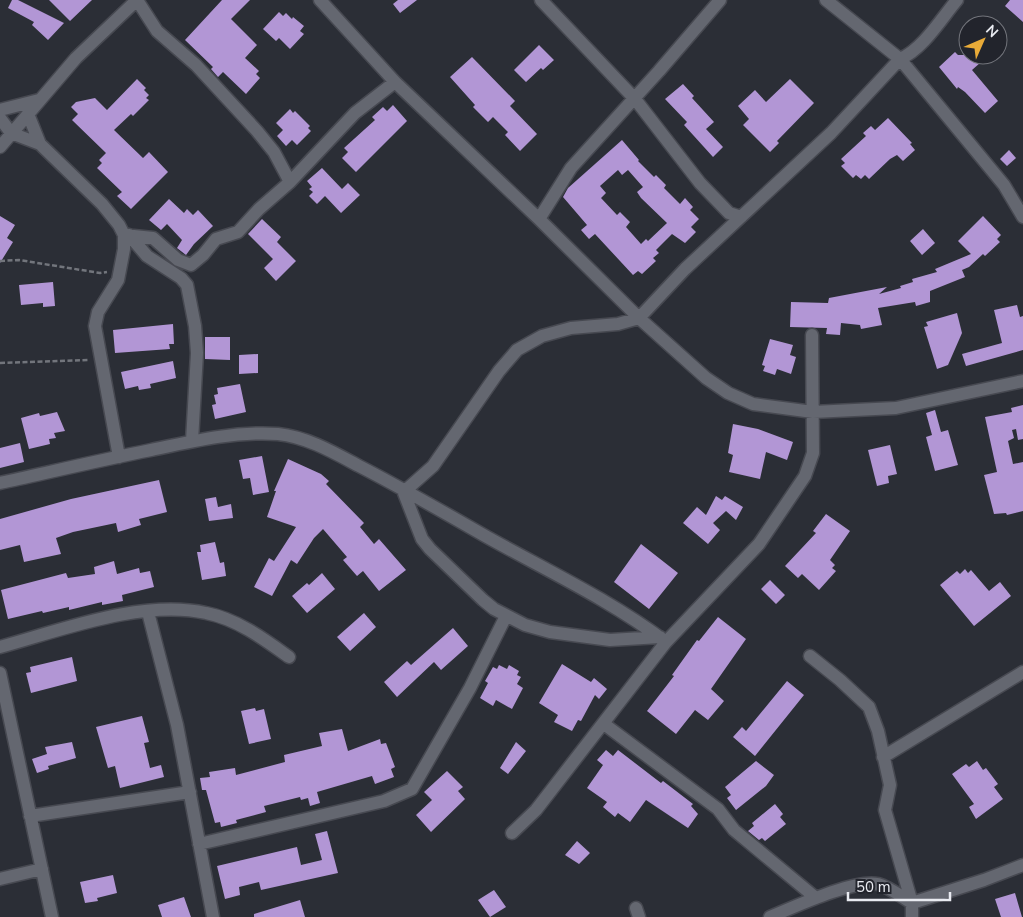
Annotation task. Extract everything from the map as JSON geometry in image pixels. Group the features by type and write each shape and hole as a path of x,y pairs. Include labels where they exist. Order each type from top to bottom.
{"street":[{"path":"0,147 76,58 137,0 156,31 196,65 274,152 290,182"},
{"path":"320,0 396,82 639,318 706,378 728,393 753,404 813,412 896,408 1023,381"},
{"path":"541,0 634,99 700,183 729,213 741,217"},
{"path":"539,219 570,168 634,99 720,0"},
{"path":"826,0 900,59 1004,185 1023,217"},
{"path":"405,492 432,466 499,371 517,350 542,336 571,328 618,324 639,318 685,269 831,132 900,59 907,56 919,44 957,0"},
{"path":"127,235 153,238 178,260 191,266 204,255 216,239 238,232 259,209 290,182 354,113 396,82"},
{"path":"0,110 39,100"},
{"path":"28,114 40,144"},
{"path":"0,118 11,133 40,144 102,204 147,256 181,278 187,285 197,353 192,441"},
{"path":"119,456 101,359 96,318 116,286 127,235"},
{"path":"512,833 526,822 604,724 663,640 751,554 805,476 813,453 812,334"},
{"path":"0,483 192,441 243,434 279,434 297,438 320,446 594,593 663,640"},
{"path":"405,492 422,539 430,549 483,600 506,616 541,631 610,640 663,640"},
{"path":"0,647 113,617 148,612 190,610 207,613 252,631 290,657"},
{"path":"148,612 177,725 213,917"},
{"path":"199,844 384,801 412,789 470,688 506,616"},
{"path":"810,656 869,706 878,731 890,785 885,810 912,903 912,917"},
{"path":"0,672 4,711 52,917"},
{"path":"883,757 1023,672"},
{"path":"604,724 718,810 734,830 816,898"},
{"path":"30,816 190,792"},
{"path":"770,917 816,898 850,887 877,884 912,903 984,880 1023,865"},
{"path":"0,879 42,868"}],"path":[{"path":"0,261 19,260 100,273 121,267"},
{"path":"0,363 101,359"}],"building":[{"path":"12,0 18,0 64,23 48,40 32,25 34,22 8,8"},
{"path":"49,0 92,0 70,21"},
{"path":"222,0 250,0 231,19 257,45 245,58 259,71 256,74 260,78 246,94 223,72 218,77 211,69 213,67 185,40"},
{"path":"398,0 417,0 400,13 393,4"},
{"path":"1010,0 1023,0 1023,22 1005,6"},
{"path":"279,12 283,16 286,13 304,26 300,31 304,34 290,49 279,38 276,41 263,29"},
{"path":"539,45 554,60 543,70 541,68 526,82 514,70"},
{"path":"955,52 958,55 958,65 978,65 972,70 998,101 985,113 965,92 958,87 957,89 939,67"},
{"path":"472,57 515,101 510,106 537,134 520,151 505,135 508,132 493,117 488,122 473,107 475,105 450,77"},
{"path":"137,79 146,88 144,90 149,95 146,98 149,100 133,116 131,114 114,130 143,158 149,152 168,172 131,209 117,196 122,192 97,168 102,163 99,160 106,153 72,120 78,114 71,107 76,102 95,98 107,110"},
{"path":"790,79 814,103 777,141 779,143 770,152 743,125 749,119 738,106 755,90 766,102"},
{"path":"683,84 694,96 692,98 714,122 706,129 723,147 713,157 684,125 687,122 665,99"},
{"path":"393,105 407,121 356,172 342,158 348,152 344,148 375,120 372,117 383,107 387,111"},
{"path":"290,109 293,113 295,111 310,126 308,128 311,131 297,145 292,140 286,146 277,136 283,130 276,123"},
{"path":"888,118 912,143 910,144 915,150 903,161 897,155 890,159 869,179 865,175 861,179 856,175 853,178 841,166 845,163 841,159 866,136 863,133 871,126 875,130"},
{"path":"622,140 638,161 654,177 656,175 666,185 664,188 680,204 685,198 693,207 690,210 699,219 691,227 696,232 685,243 672,234 656,250 659,253 653,258 656,261 642,274 638,271 633,275 595,234 589,239 581,230 587,225 563,197 568,188","holes":["618,170 622,175 628,170 643,187 637,192 641,198 667,223 648,241 646,239 641,244 626,227 630,222 620,212 617,215 601,198 606,193 600,186"]},
{"path":"1009,150 1016,158 1007,166 1000,159"},
{"path":"322,168 342,189 348,183 360,195 341,213 325,196 317,204 309,196 313,192 309,189 312,187 307,181"},
{"path":"169,199 184,213 187,209 193,215 198,210 213,226 194,244 186,255 177,248 182,240 167,224 161,230 149,220"},
{"path":"0,216 15,225 7,238 13,242 0,263"},
{"path":"983,216 1001,235 997,239 1000,242 985,256 983,254 969,267 962,270 965,277 930,291 930,302 916,306 915,302 878,308 882,325 861,329 860,325 841,323 840,335 826,334 827,328 790,327 791,302 828,303 829,298 887,287 879,294 901,288 900,286 913,282 912,279 937,272 935,269 971,254 958,241"},
{"path":"262,219 281,237 277,242 296,261 276,281 264,268 273,259 248,234"},
{"path":"923,229 935,243 922,255 910,241"},
{"path":"53,282 55,306 43,307 43,303 21,305 19,285"},
{"path":"1017,305 1020,317 1023,316 1023,350 966,366 962,354 1002,343 994,310"},
{"path":"957,313 962,333 948,365 937,369 924,327 928,326 926,322"},
{"path":"173,324 174,344 169,344 170,349 115,353 113,330"},
{"path":"205,337 230,337 230,360 205,359"},
{"path":"770,339 793,345 790,355 796,357 791,374 777,369 775,375 763,371 765,366 762,365"},
{"path":"258,354 258,373 239,374 239,355"},
{"path":"173,361 176,378 150,384 151,388 139,390 138,386 125,389 121,372"},
{"path":"240,384 246,412 215,419 212,405 216,404 214,395 218,394 217,388"},
{"path":"1023,405 1023,439 1018,440 1016,429 1012,430 1014,438 1008,441 1013,464 1023,462 1023,511 1007,515 1006,513 994,514 984,475 997,472 985,417 1012,412 1011,408"},
{"path":"935,410 941,432 948,430 958,465 935,471 926,437 932,435 926,413"},
{"path":"57,412 65,431 54,433 56,438 49,439 50,444 29,449 21,418 39,413 40,416"},
{"path":"733,424 758,429 793,442 787,460 766,452 760,479 729,472 733,455 728,453"},
{"path":"20,443 24,462 0,468 0,448"},
{"path":"890,445 897,474 888,476 889,483 877,486 868,450"},
{"path":"262,456 269,492 253,495 250,478 243,479 239,460"},
{"path":"288,459 321,474 329,481 326,484 364,523 360,527 374,544 379,539 406,570 379,591 363,571 357,576 343,560 347,557 323,529 314,538 297,564 291,560 272,596 254,587 269,558 274,561 296,527 267,517 276,491 274,491"},
{"path":"159,480 167,512 139,519 141,525 118,532 116,523 73,532 56,538 61,554 24,562 20,545 0,550 0,519 71,499"},
{"path":"716,496 722,500 725,496 743,507 736,520 726,511 713,523 720,530 708,544 683,523 697,507 706,515"},
{"path":"216,497 218,507 231,504 233,518 209,521 205,499"},
{"path":"826,514 850,531 830,560 835,565 832,568 836,571 819,590 802,574 798,578 785,566 816,533 813,531"},
{"path":"215,542 220,563 224,562 226,576 202,580 197,552 201,552 200,545"},
{"path":"641,544 678,573 649,609 614,582"},
{"path":"114,561 117,574 139,568 140,573 150,571 154,587 122,595 123,601 102,605 102,602 69,610 69,607 43,613 42,611 8,619 1,590 66,573 68,578 95,574 94,567"},
{"path":"965,569 968,573 971,570 989,591 1000,582 1011,596 974,626 940,585 957,571 960,574"},
{"path":"322,573 335,589 307,613 292,596 307,583 309,585"},
{"path":"770,580 785,595 776,604 761,589"},
{"path":"364,613 376,627 350,651 337,637"},
{"path":"718,617 746,639 711,689 724,701 708,720 695,710 676,734 647,711 674,676 672,675 697,640 699,641"},
{"path":"453,628 468,646 441,670 434,662 397,697 384,682 407,661 411,665"},
{"path":"72,657 77,681 31,693 26,673 31,672 30,667"},
{"path":"562,664 591,682 594,678 607,689 599,699 595,695 581,721 578,720 572,731 554,722 558,715 539,703"},
{"path":"499,665 507,669 509,665 519,671 517,675 521,677 517,684 523,688 512,709 496,700 493,706 480,698 488,683 485,681 493,667 497,669"},
{"path":"787,681 804,695 755,756 733,737 742,727 746,731"},
{"path":"255,708 256,711 264,709 271,739 249,744 241,711"},
{"path":"142,716 149,742 144,743 150,768 161,765 164,777 120,788 115,766 108,768 96,727"},
{"path":"342,729 348,751 380,739 381,744 386,743 395,767 391,769 394,777 375,784 372,776 317,792 320,803 310,806 308,798 301,800 300,797 264,806 266,812 236,820 237,823 221,827 220,822 215,823 206,790 202,790 200,778 210,777 209,772 235,768 236,775 285,762 284,755 322,746 319,733"},
{"path":"72,742 76,758 48,766 49,769 37,773 32,759 47,754 45,747"},
{"path":"516,742 526,751 508,774 500,768"},
{"path":"606,750 613,756 618,750 661,783 663,781 693,804 691,806 698,814 688,828 646,800 630,822 618,813 615,817 603,807 607,802 587,788 603,765 597,760"},
{"path":"756,761 774,775 766,786 736,810 727,798 731,795 725,787"},
{"path":"977,761 983,770 986,768 998,784 994,787 1003,799 976,819 969,807 974,804 952,774 966,764 969,767"},
{"path":"447,771 463,787 458,791 465,799 431,832 416,815 432,800 424,792"},
{"path":"775,804 783,814 780,817 786,824 765,841 762,838 759,840 748,831 754,826 752,823"},
{"path":"327,831 338,873 261,890 259,882 239,887 240,895 225,899 217,866 297,847 301,865 322,860 315,834"},
{"path":"577,841 590,853 579,864 565,855"},
{"path":"113,875 117,893 97,898 98,901 85,903 80,882"},
{"path":"494,890 506,907 490,917 478,900"},
{"path":"1015,893 1022,917 1001,917 995,899"},
{"path":"184,897 191,917 162,917 158,905"},
{"path":"300,900 305,917 254,917 254,914"}]}
